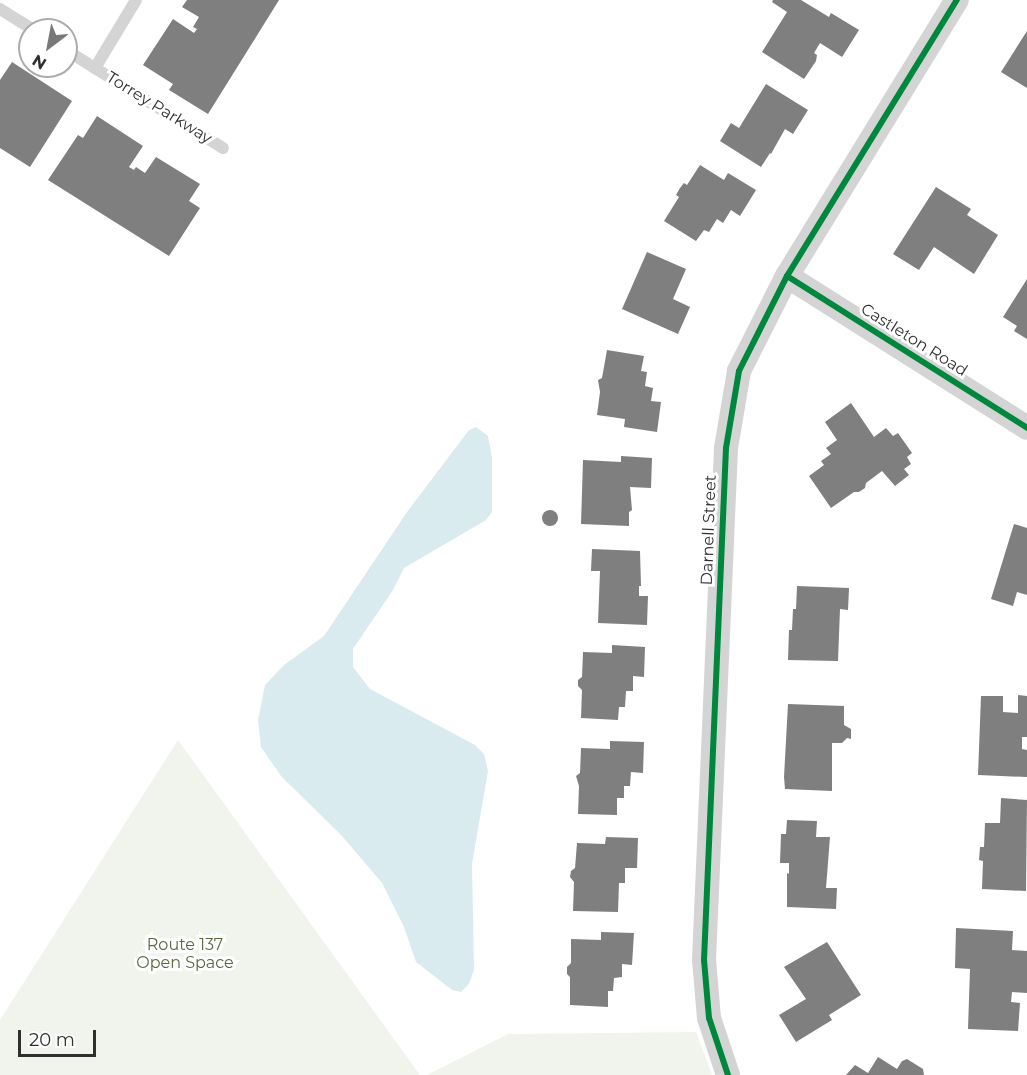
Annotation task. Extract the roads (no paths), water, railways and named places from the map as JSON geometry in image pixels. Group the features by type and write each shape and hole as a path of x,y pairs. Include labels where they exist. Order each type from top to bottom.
{"street":[{"name":"Darnell Street","path":"728,1075 709,1018 704,960 726,448 739,372 787,276 957,0"},
{"name":"Castleton Road","path":"787,276 1027,428"}],"lane":[{"name":"Torrey Parkway","path":"95,68 136,0"},
{"path":"0,9 18,20"},
{"name":"Torrey Parkway","path":"78,57 223,148"}],"park label":[{"name":"Route 137 Open Space","path":"185,954"}]}
